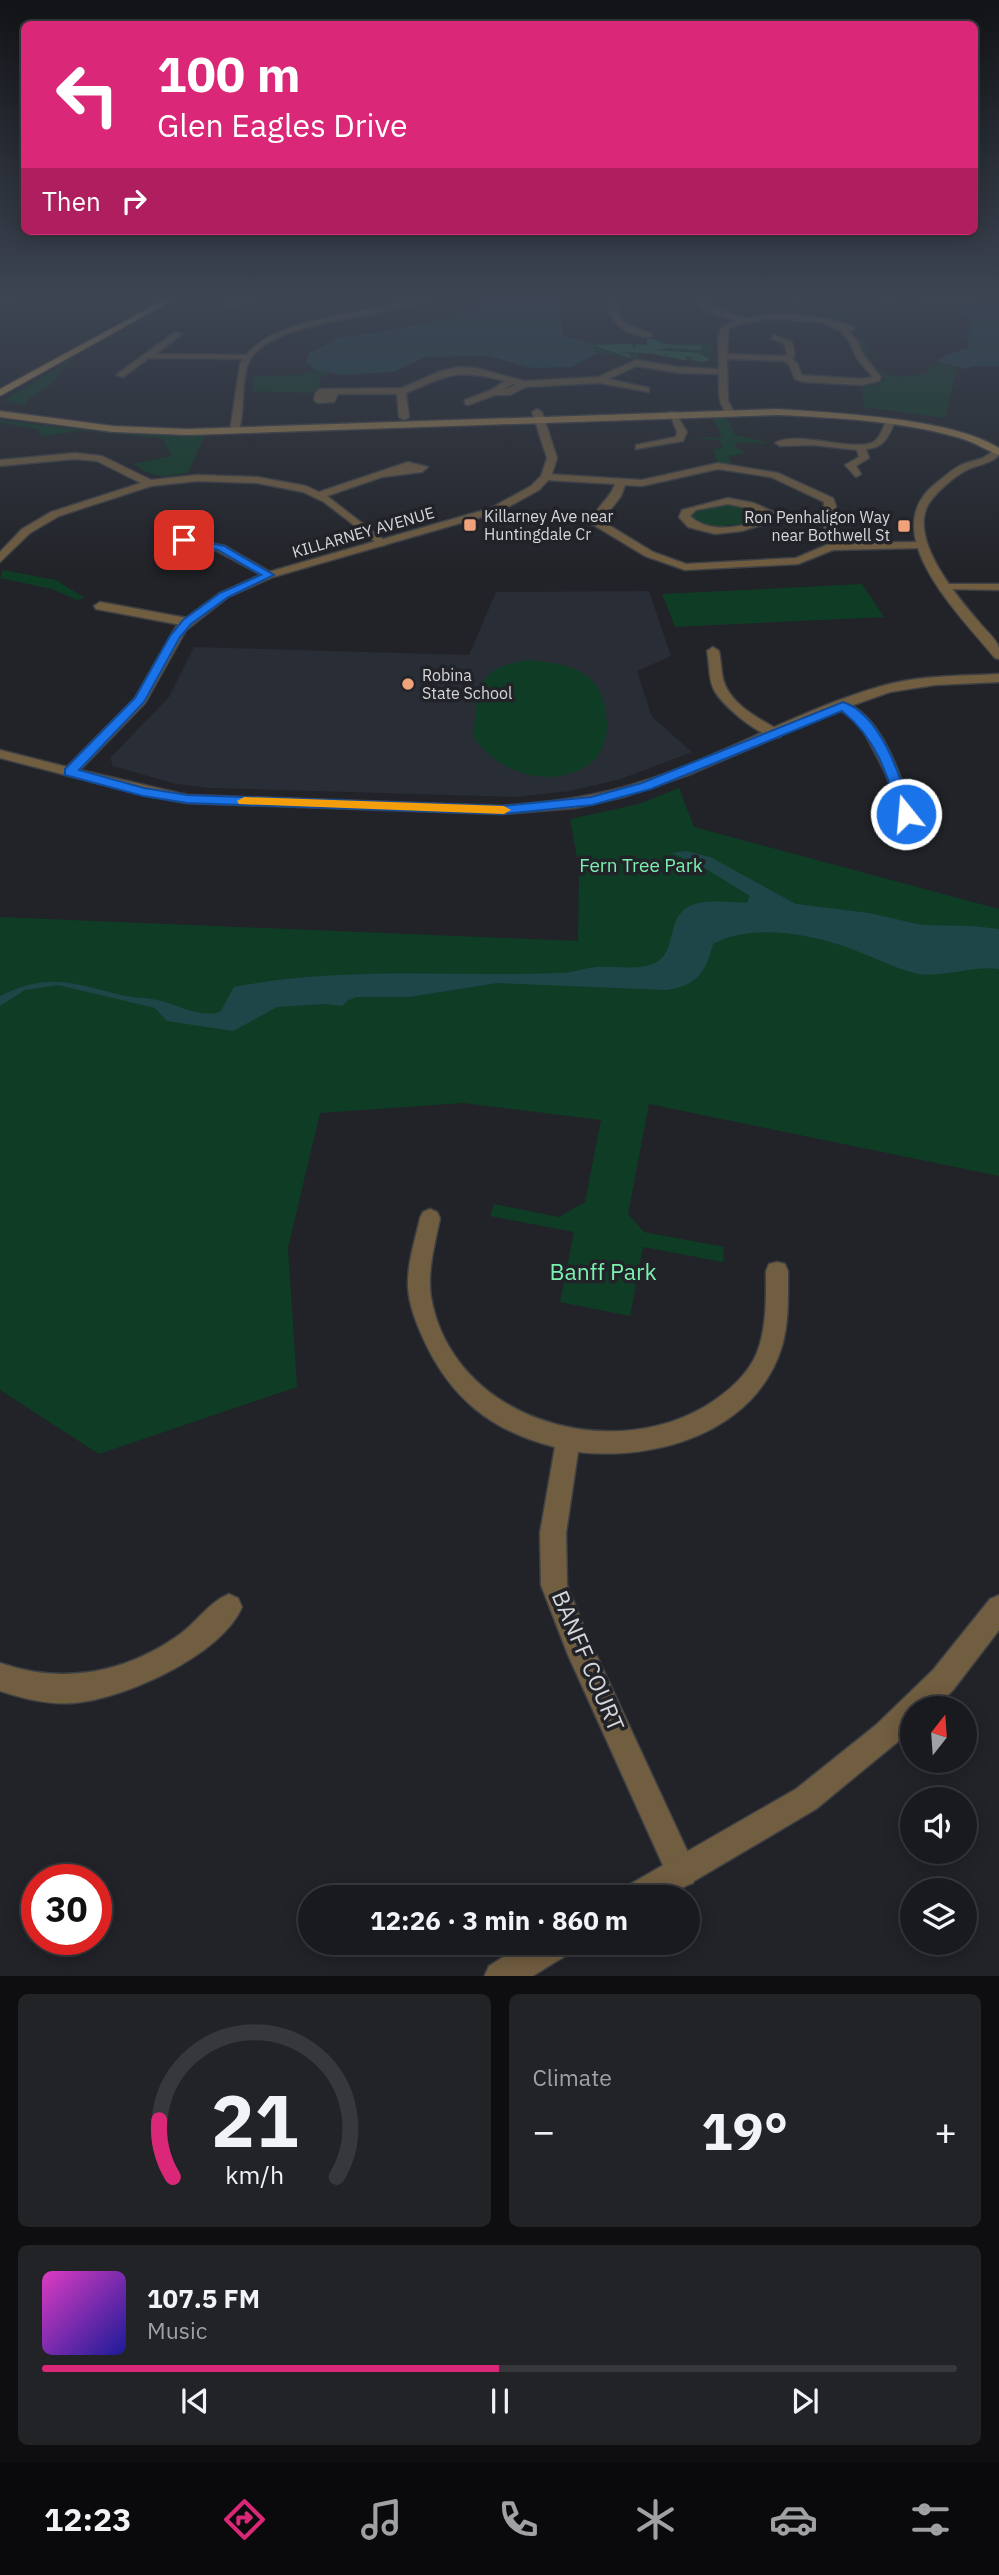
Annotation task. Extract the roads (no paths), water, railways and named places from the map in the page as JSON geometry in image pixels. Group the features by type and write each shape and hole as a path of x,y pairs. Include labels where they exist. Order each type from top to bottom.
{"main road":[{"path":"0,414 121,430 794,406 864,411 928,421 998,448"},
{"path":"0,408 140,423 236,427 404,417 672,414 727,408 890,422 972,439 998,448"}],"street":[{"path":"236,427 242,388"},
{"path":"334,391 404,391 411,388"},
{"path":"468,402 500,388"},
{"path":"494,392 507,393 516,388"},
{"path":"580,388 582,392"},
{"path":"638,388 646,390"},
{"path":"725,388 727,408"},
{"path":"404,391 401,394 404,417"},
{"path":"639,447 673,442 682,436 672,414"},
{"path":"538,416 552,458 546,477 642,483 701,470 732,475 752,471 774,474 826,497 831,503 827,520 835,547"},
{"path":"780,443 813,442 861,447 879,443 890,422"},
{"path":"856,474 850,465 864,458 861,447"},
{"path":"998,448 935,489 921,508 916,530 928,561 999,655"},
{"path":"0,463 75,456 99,458 150,483"},
{"path":"0,472 19,463"},
{"path":"319,495 382,474"},
{"name":"KILLARNEY AVENUE","path":"70,772 140,699 175,636 187,622 224,595 269,575 495,510 525,495 546,477"},
{"path":"0,559 6,544 55,514 150,483 197,478 257,480 296,486 319,495 381,544"},
{"path":"621,483 617,498 598,515 596,522 645,552 685,567 798,561 835,547 920,544"},
{"path":"776,517 751,528 722,530 695,526 684,517 685,512 694,508 728,501 750,505 776,517 827,520"},
{"path":"184,540 221,548 269,575"},
{"path":"947,587 999,587"},
{"path":"100,606 187,622"},
{"path":"713,651 717,680 724,696 736,708 775,734"},
{"path":"0,754 143,792 187,799 502,810 565,805 618,794 681,773 873,693 904,686 999,678"},
{"path":"843,706 867,724 893,774 906,814"},
{"path":"430,1218 419,1269 419,1294 425,1321 442,1356 487,1406 523,1424 568,1438 639,1444 675,1436 709,1419 739,1396 760,1370 772,1343 777,1309 777,1271"},
{"name":"BANFF COURT","path":"568,1438 553,1533 554,1585 578,1645 682,1872"},
{"path":"0,1677 42,1689 78,1690 136,1674 190,1643 229,1607"},
{"path":"927,1696 943,1681 999,1608"},
{"path":"659,1885 806,1799 900,1722"},
{"path":"500,1976 536,1955"}],"water":[{"path":"686,851 710,857 796,904 869,913 922,925 999,929 999,969 914,973 834,943 799,935 763,932 728,938 713,944 707,963 698,976 685,985 666,990 497,983 409,997 356,997 342,1006 324,1004 277,1007 233,1031 167,1021 155,1008 58,985 25,990 0,1006 0,996 17,988 48,982 77,984 125,996 158,1000 196,1012 212,1013 220,1012 234,987 275,981 356,974 560,973 597,967 630,968 650,965 660,960 666,952 675,923 687,908 710,902 747,903 750,896 703,867 672,853"}],"place":[{"name":"Killarney Ave near Huntingdale Cr","path":"470,525"},
{"name":"Ron Penhaligon Way near Bothwell St","path":"904,526"},
{"name":"Robina State School","path":"408,684"}],"park label":[{"name":"Fern Tree Park","path":"641,865"},
{"name":"Banff Park","path":"603,1272"}]}
